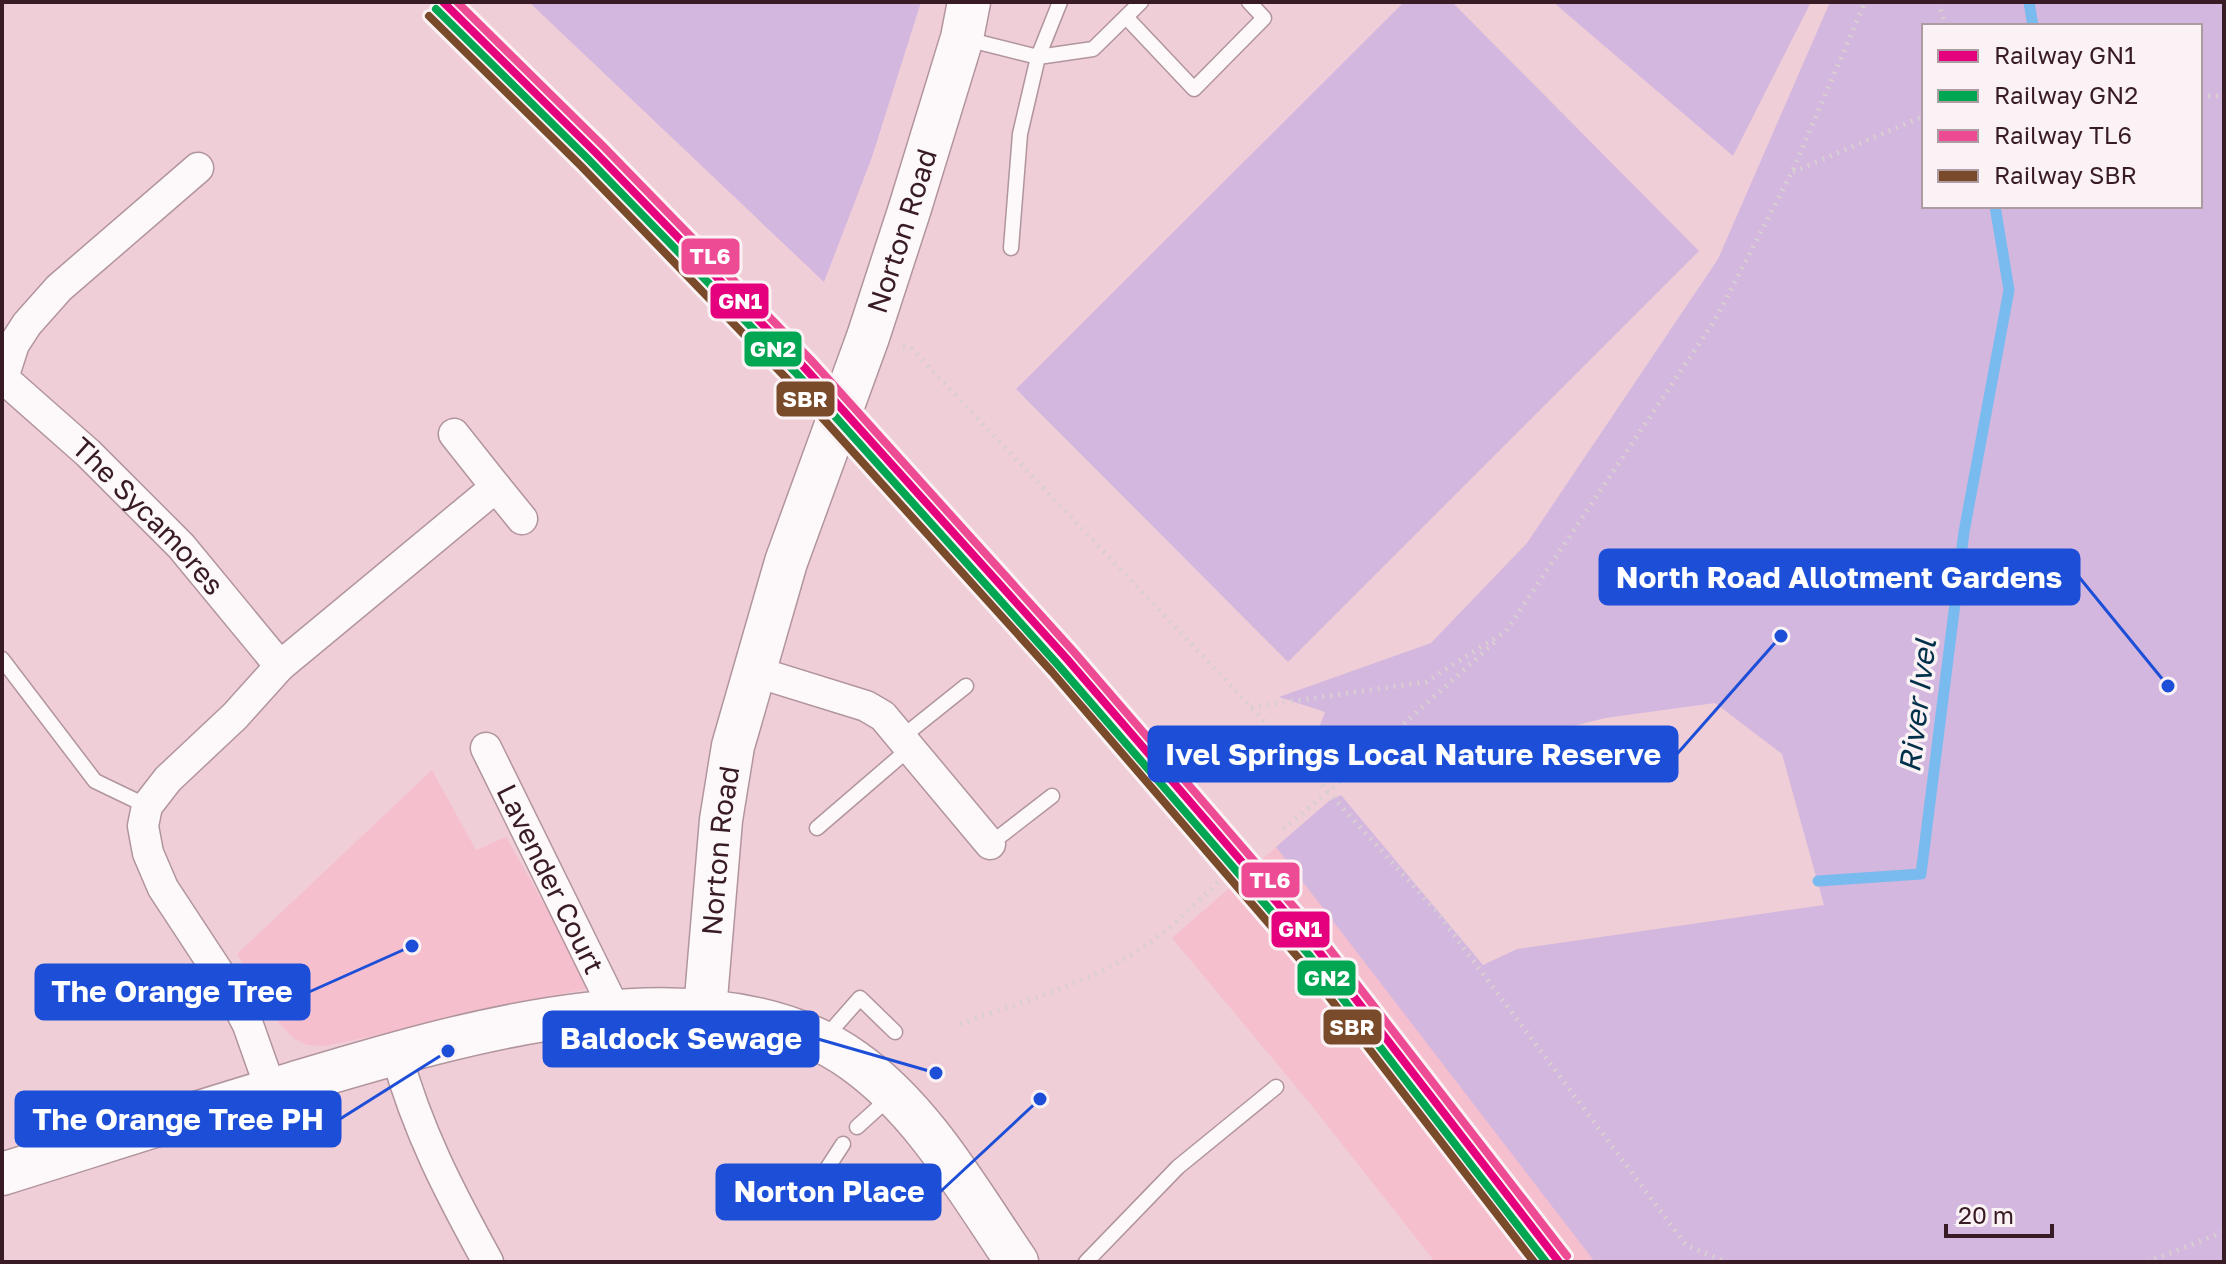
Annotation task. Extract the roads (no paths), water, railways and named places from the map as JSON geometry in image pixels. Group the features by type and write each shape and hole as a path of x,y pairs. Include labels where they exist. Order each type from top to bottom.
{"street":[{"name":"Norton Road","path":"705,1010 721,820 733,746 786,562 868,337 965,20"},
{"name":"The Sycamores","path":"198,168 59,288 14,344 3,378 88,453 181,546 280,666"},
{"path":"454,434 522,519"},
{"path":"271,1090 248,1025 230,990 163,888 148,853 143,826 147,806 168,779 235,716 280,666 496,487"},
{"path":"753,671 866,706 883,716 990,844"},
{"name":"Lavender Court","path":"486,748 616,1012"},
{"path":"2,1174 271,1090 474,1033 547,1019 616,1012 705,1010 776,1022 853,1060 892,1095 937,1144 1017,1262"},
{"path":"396,1053 413,1110 436,1164 488,1262"}],"lane":[{"path":"1011,248 1020,134 1038,57 1060,2"},
{"path":"965,20 1038,57 1093,49 1141,2"},
{"path":"1126,17 1194,89 1264,18 1249,2"},
{"path":"2,659 95,781 147,806"},
{"path":"817,828 966,686"},
{"path":"990,844 1052,796"},
{"path":"821,1042 860,998 895,1032"},
{"path":"1086,1262 1178,1167 1276,1087"},
{"path":"857,1127 892,1095"},
{"path":"804,1204 843,1144"}],"waterway":[{"name":"River Ivel","path":"2029,2 2033,24"},
{"name":"River Ivel","path":"1818,881 1921,874 1964,532 2009,290 1995,208"}],"rail line":[{"name":"GN1","path":"443,2 595,152 804,367 1067,659 1317,949 1559,1262"},
{"name":"TL6","path":"457,2 602,145 811,360 1074,652 1325,943 1567,1256"},
{"name":"GN2","path":"436,9 588,159 797,374 1059,666 1309,955 1546,1262"},
{"name":"SBR","path":"429,16 581,166 789,381 1052,672 1302,962 1534,1262"}],"place":[{"name":"Ivel Springs Local Nature Reserve","path":"1781,636"},
{"name":"North Road Allotment Gardens","path":"2168,686"},
{"name":"The Orange Tree","path":"412,946"},
{"name":"The Orange Tree PH","path":"448,1051"},
{"name":"Baldock Sewage","path":"936,1073"},
{"name":"Norton Place","path":"1040,1099"}]}
